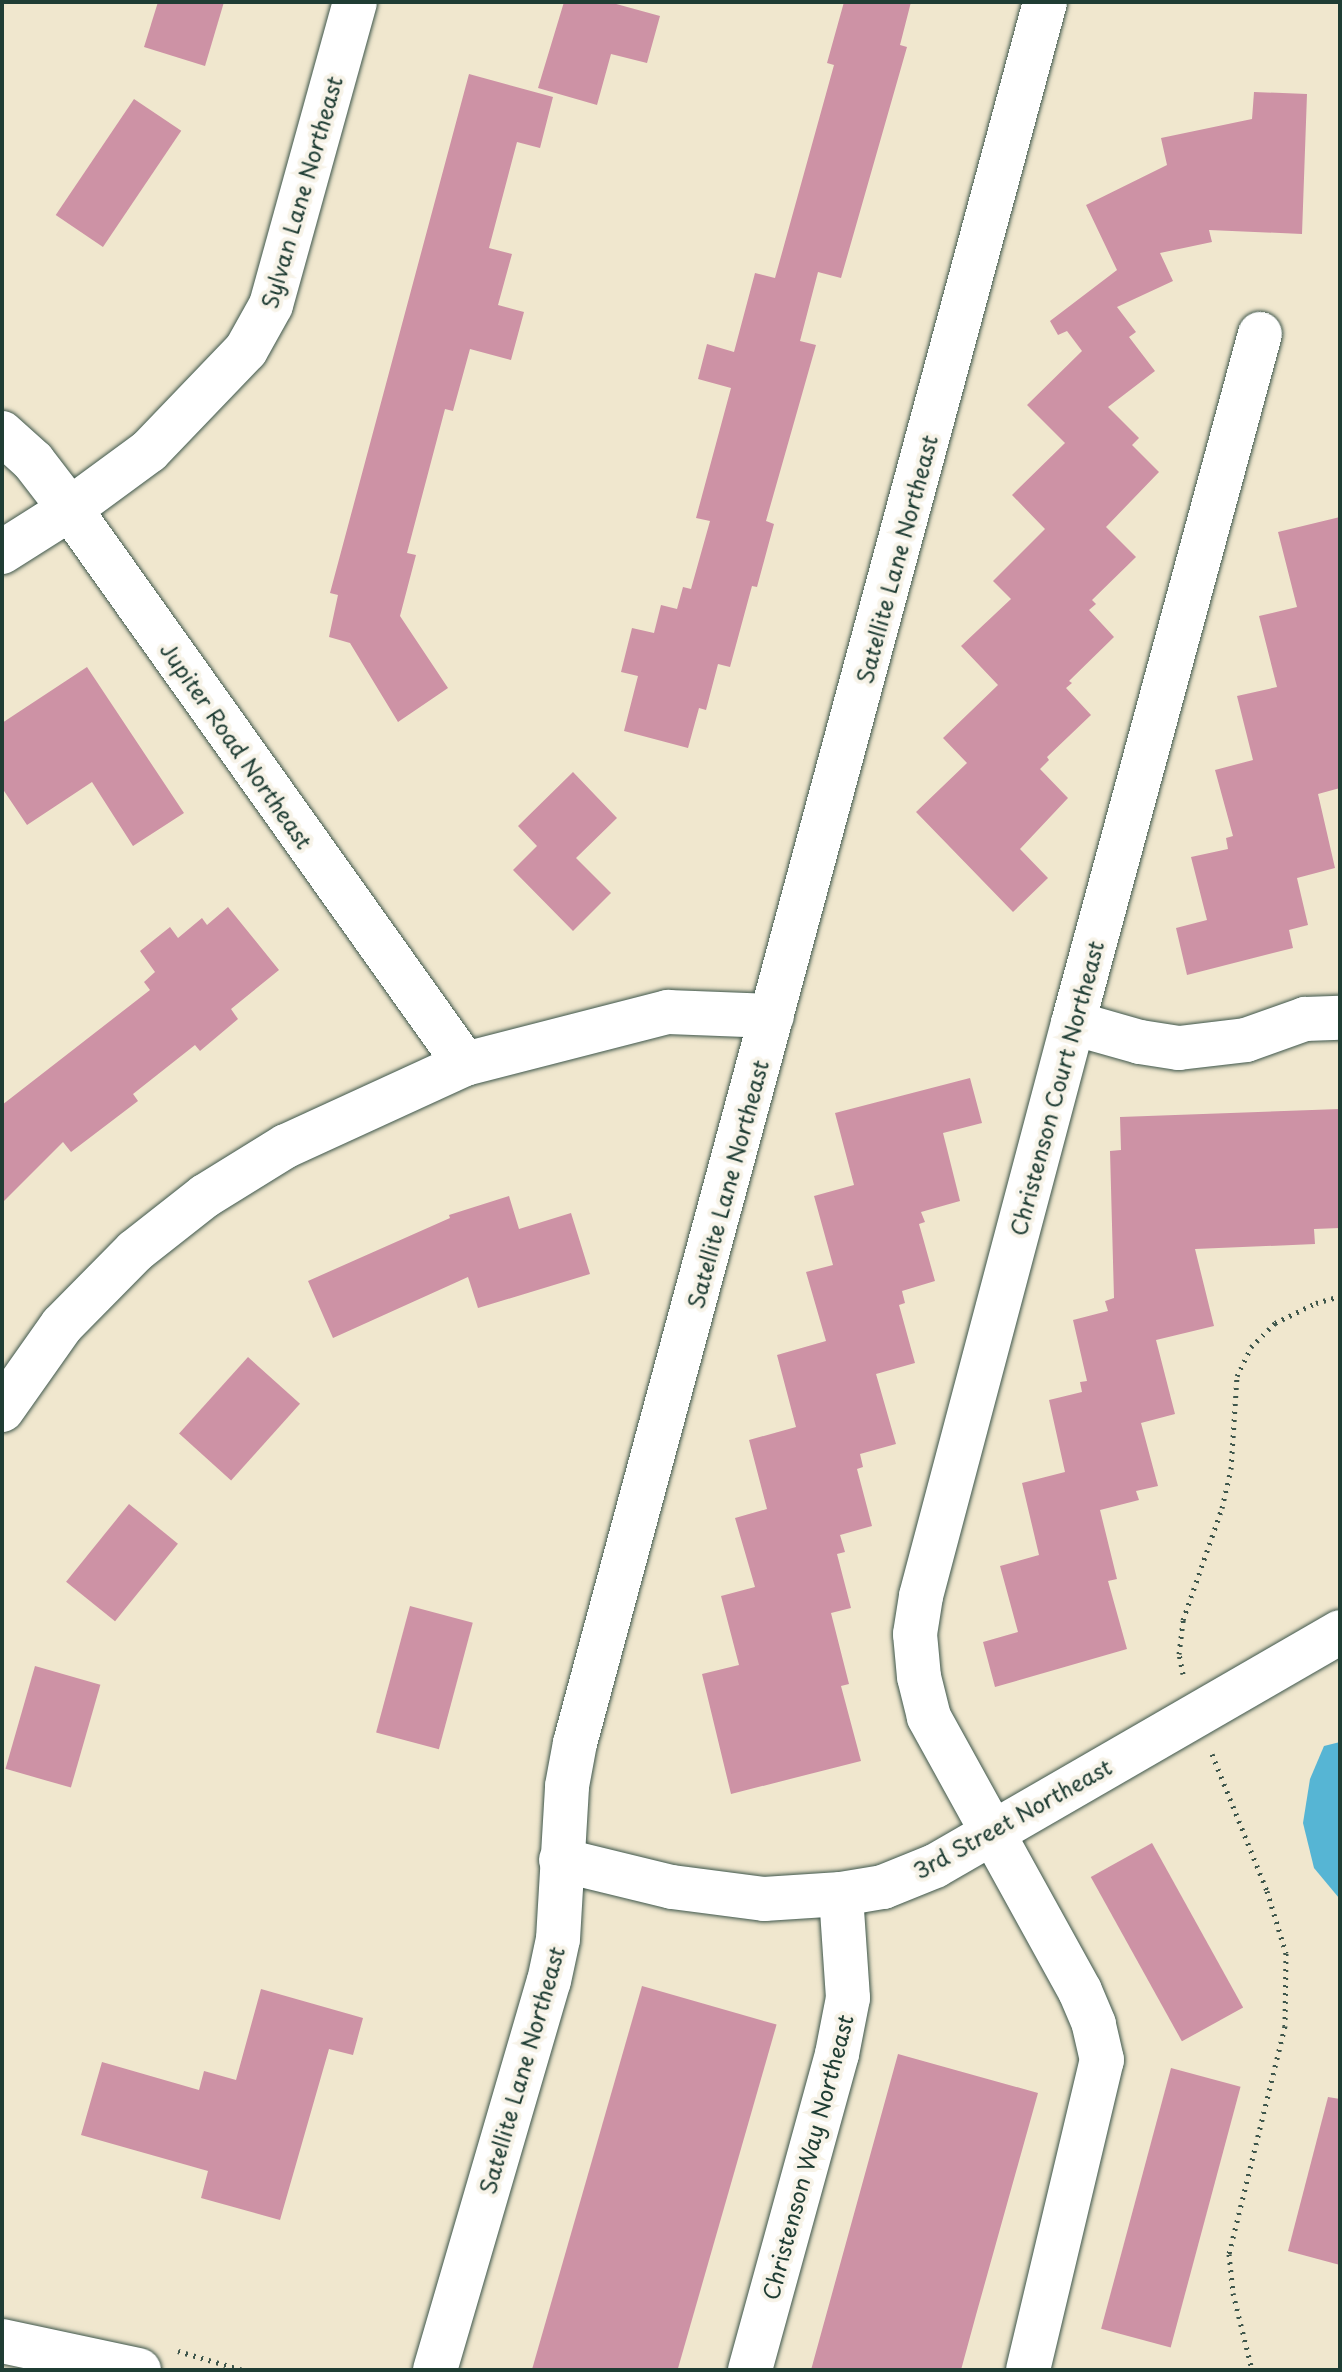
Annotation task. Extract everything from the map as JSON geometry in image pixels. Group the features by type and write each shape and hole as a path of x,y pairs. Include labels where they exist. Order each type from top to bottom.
{"street":[{"name":"Sylvan Lane Northeast","path":"2,552 70,509 149,451 246,350 271,305 355,2"},
{"name":"Satellite Lane Northeast","path":"435,2370 549,1981 558,1939 567,1786 575,1743 1045,2"},
{"name":"Christenson Court Northeast","path":"991,1834 929,1717 919,1677 915,1634 921,1596 1260,334"},
{"name":"Jupiter Road Northeast","path":"2,433 33,461 70,509 465,1064"},
{"path":"2,1410 62,1325 135,1251 205,1196 286,1146 465,1064 668,1012 772,1016"},
{"path":"1073,1023 1140,1042 1179,1048 1246,1040 1305,1019 1340,1018"},
{"name":"3rd Street Northeast","path":"561,1860 672,1887 764,1899 841,1894 896,1881 935,1866 1340,1632"},
{"path":"991,1834 1080,1991 1094,2024 1102,2060 1028,2370"},
{"name":"Christenson Way Northeast","path":"750,2370 837,2054 848,1998 841,1894"},
{"path":"2,2341 139,2370"}],"path":[{"path":"1252,2370 1233,2293 1229,2254 1285,2026 1286,1953 1267,1891 1237,1812 1193,1715 1179,1654 1193,1584 1222,1508 1231,1469 1237,1376 1251,1347 1275,1323 1316,1303 1340,1296"}],"water":[{"path":"1340,1742 1339,1898 1314,1868 1303,1823 1310,1779 1324,1746"}],"building":[{"path":"158,2 224,2 205,66 144,47"},
{"path":"564,2 609,2 660,16 647,63 611,54 597,105 538,88"},
{"path":"844,2 911,2 900,45 907,47 841,278 818,272 800,341 816,345 766,521 774,524 757,587 752,586 730,667 718,664 706,710 699,708 688,748 624,731 638,676 621,672 632,628 654,633 661,605 677,609 683,587 691,589 710,521 696,518 731,388 698,379 707,344 734,352 755,273 775,278 834,65 827,63"},
{"path":"469,74 553,97 540,148 517,142 489,248 512,254 498,305 524,312 511,360 470,349 453,411 445,409 407,553 416,555 400,616 448,688 398,722 350,643 329,637 338,595 330,593"},
{"path":"1254,92 1307,94 1302,234 1209,230 1212,242 1160,253 1173,281 1117,307 1136,332 1129,337 1155,371 1108,407 1139,438 1132,445 1159,472 1106,527 1136,557 1092,600 1096,604 1089,610 1114,637 1069,681 1072,683 1066,688 1091,715 1047,757 1049,760 1040,769 1068,798 1020,849 1048,878 1013,912 916,812 967,763 943,738 998,685 961,646 1011,599 993,581 1045,529 1012,495 1065,443 1027,405 1082,351 1067,331 1058,335 1050,321 1117,270 1086,205 1167,165 1161,138 1252,119"},
{"path":"134,99 181,131 103,247 56,215"},
{"path":"1340,517 1340,788 1318,794 1335,868 1297,878 1308,925 1289,930 1293,948 1187,975 1176,928 1207,920 1191,857 1228,849 1226,838 1233,836 1215,770 1253,760 1237,696 1277,687 1259,616 1297,607 1278,532"},
{"path":"87,667 184,813 133,846 92,782 27,825 2,788 2,723"},
{"path":"573,772 617,818 576,858 611,893 573,931 513,870 537,846 518,826"},
{"path":"228,907 279,970 231,1009 238,1019 200,1051 195,1045 133,1094 138,1101 71,1152 63,1142 2,1203 2,1105 150,990 144,982 155,972 140,951 170,927 178,938 202,918 207,925"},
{"path":"970,1078 982,1123 943,1133 960,1201 921,1212 925,1222 919,1224 935,1281 902,1291 905,1303 899,1305 915,1363 876,1374 896,1444 860,1454 863,1467 857,1469 872,1526 840,1535 845,1552 837,1554 851,1608 831,1613 849,1684 841,1686 861,1761 731,1794 702,1674 739,1665 721,1596 755,1587 735,1518 767,1509 749,1440 796,1427 777,1355 826,1341 806,1272 833,1265 814,1196 854,1185 835,1113"},
{"path":"1340,1109 1340,1228 1314,1229 1315,1244 1195,1249 1214,1326 1156,1340 1175,1414 1141,1423 1158,1486 1136,1491 1139,1500 1100,1510 1117,1579 1108,1581 1127,1649 995,1687 983,1642 1018,1632 1000,1566 1039,1555 1022,1483 1065,1472 1049,1400 1082,1392 1080,1382 1087,1381 1073,1320 1108,1311 1105,1301 1114,1298 1110,1151 1121,1150 1120,1117"},
{"path":"509,1196 519,1229 571,1213 590,1274 478,1308 468,1277 333,1338 308,1281 450,1218 449,1215"},
{"path":"248,1357 300,1404 231,1480 179,1434"},
{"path":"129,1504 178,1544 115,1621 66,1582"},
{"path":"410,1606 473,1623 439,1749 376,1733"},
{"path":"35,1666 100,1685 71,1788 6,1769"},
{"path":"1152,1843 1243,2007 1182,2041 1091,1877"},
{"path":"642,1986 777,2025 678,2370 532,2369"},
{"path":"261,1989 363,2018 353,2055 329,2049 280,2220 201,2198 208,2171 81,2135 102,2062 199,2090 204,2071 236,2080"},
{"path":"898,2054 1038,2093 961,2370 811,2370"},
{"path":"1171,2068 1241,2087 1171,2347 1101,2329"},
{"path":"1328,2097 1340,2099 1340,2265 1288,2251"}]}
